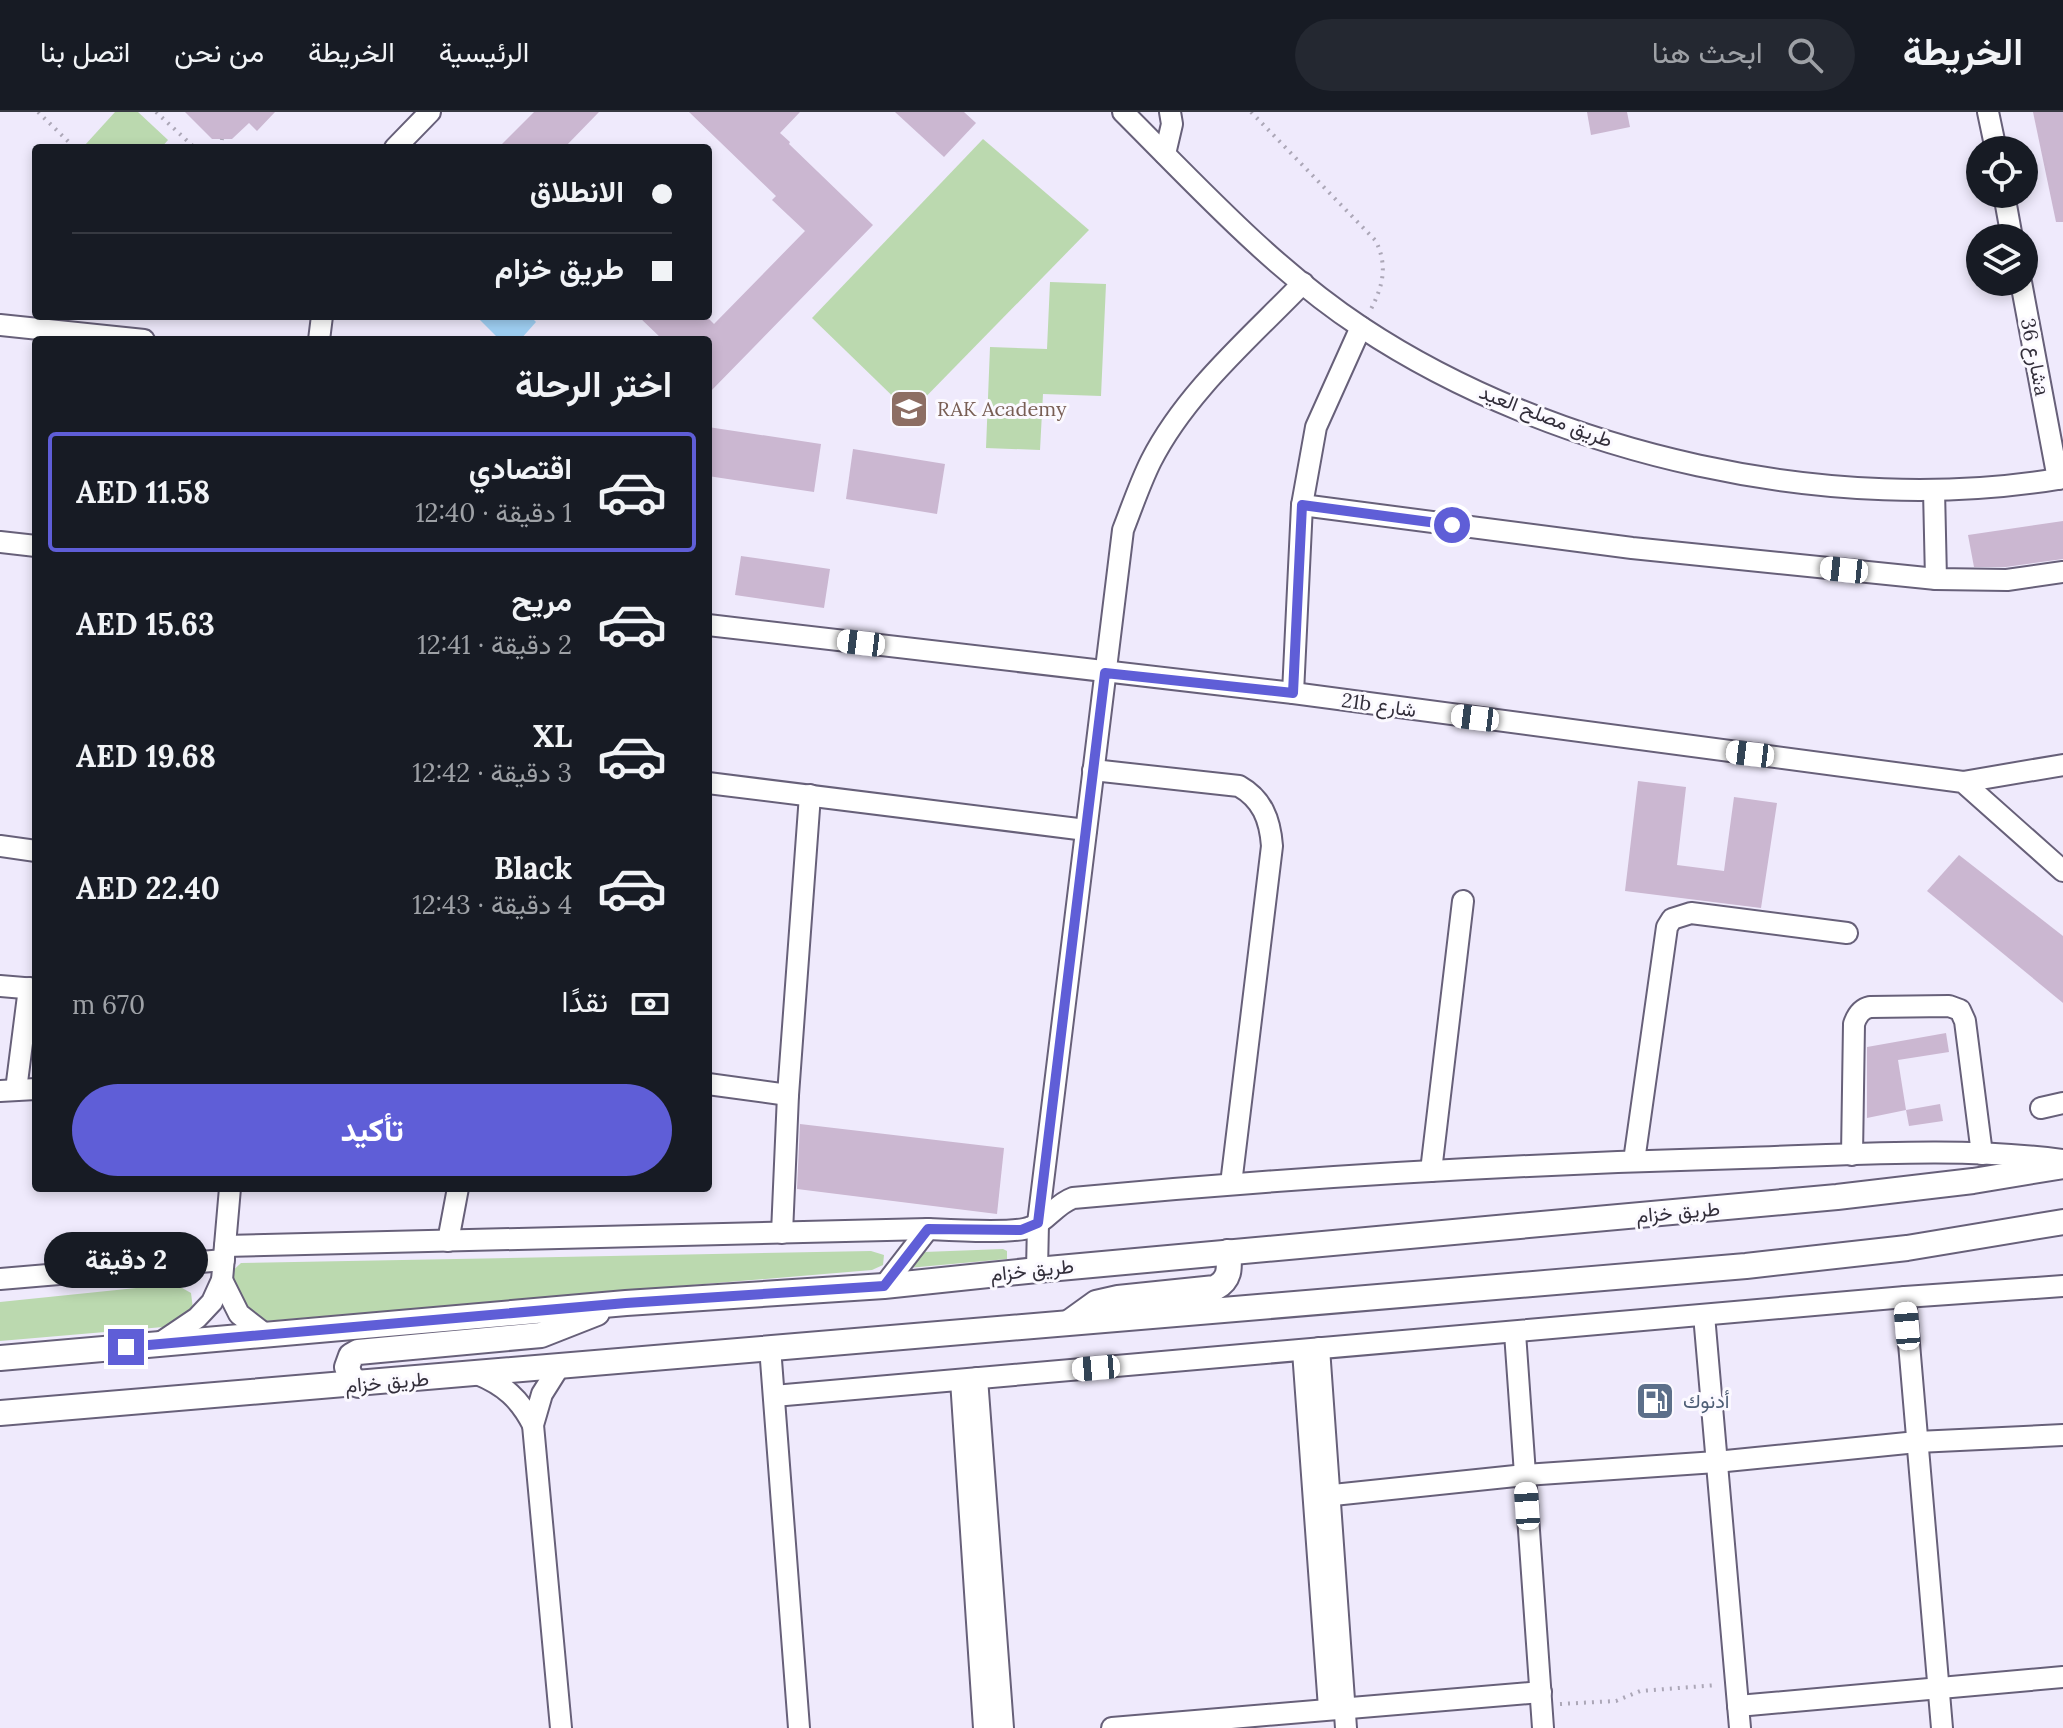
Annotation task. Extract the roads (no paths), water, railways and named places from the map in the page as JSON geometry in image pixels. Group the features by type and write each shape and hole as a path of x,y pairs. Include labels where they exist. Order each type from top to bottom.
{"main road":[{"name":"طريق خزام","path":"0,1358 626,1303 884,1286 1837,1197 1973,1181 2063,1166"},
{"name":"طريق خزام","path":"0,1413 1746,1266 1907,1248 2063,1222"},
{"path":"1069,1322 1096,1303 1215,1288 1225,1282 1229,1272 1228,1252"},
{"path":"359,1385 350,1376 347,1367 351,1356 358,1352 541,1335 626,1303"}],"street":[{"path":"399,144 430,112"},
{"name":"طريق مصلح العيد","path":"1123,112 1303,283 1361,327 1426,367 1507,404 1646,453 1725,471 1803,483 1851,488 1934,490 2004,487 2060,479"},
{"path":"1165,154 1172,124 1170,112"},
{"path":"1988,112 1993,136"},
{"path":"1037,1270 1038,1223 1123,530 1151,461 1176,421 1209,380 1303,283"},
{"name":"شارع 36a","path":"2024,296 2060,479"},
{"path":"0,325 106,336"},
{"path":"1293,693 1302,505 1316,427 1361,327"},
{"path":"1934,490 1936,579"},
{"path":"1302,505 1632,548 1936,579 2007,580 2063,572"},
{"path":"0,542 32,546"},
{"name":"21b شارع","path":"712,625 1293,693 1963,782 2063,765"},
{"path":"1093,770 1239,786 1252,793 1264,810 1272,846 1231,1184"},
{"path":"1963,782 2063,871"},
{"path":"712,783 1086,830"},
{"path":"782,1233 788,1095 810,795"},
{"path":"0,846 32,850"},
{"path":"1431,1171 1463,901"},
{"path":"1634,1161 1667,927 1672,919 1691,913 1847,933"},
{"path":"0,986 32,989 17,1090"},
{"path":"1852,1155 1854,1024 1857,1017 1862,1010 1870,1007 1949,1006 1960,1010 1965,1021 1982,1154"},
{"path":"712,1085 788,1095"},
{"path":"2041,1108 2063,1103"},
{"path":"0,1279 448,1241 928,1229 1021,1230 1038,1223 1055,1207 1073,1198 1431,1171 1852,1155 1982,1154 2063,1160"},
{"path":"157,1345 197,1318 212,1302 224,1262 230,1192"},
{"path":"448,1241 457,1192"},
{"path":"884,1286 928,1229"},
{"path":"1907,1248 2063,1233"},
{"path":"224,1262 239,1314 266,1335"},
{"path":"774,1396 1905,1297 2063,1286"},
{"path":"1905,1297 1942,1728"},
{"path":"1704,1315 1740,1728"},
{"path":"1515,1333 1543,1728"},
{"path":"770,1347 799,1728"},
{"path":"1311,1349 1340,1715"},
{"path":"559,1367 542,1394 533,1425 561,1728"},
{"path":"477,1374 495,1381 511,1393 533,1425"},
{"path":"969,1379 984,1728"},
{"path":"969,1379 1003,1728"},
{"path":"1321,1496 1525,1475 1716,1462 1917,1442 2063,1435"},
{"path":"1738,1706 2063,1677"},
{"path":"1112,1728 1340,1715 1541,1699"}],"water":[{"path":"480,320 536,322 524,336 496,336"}],"place":[{"name":"RAK Academy","path":"909,409"},
{"name":"أدنوك","path":"1655,1401"}]}
